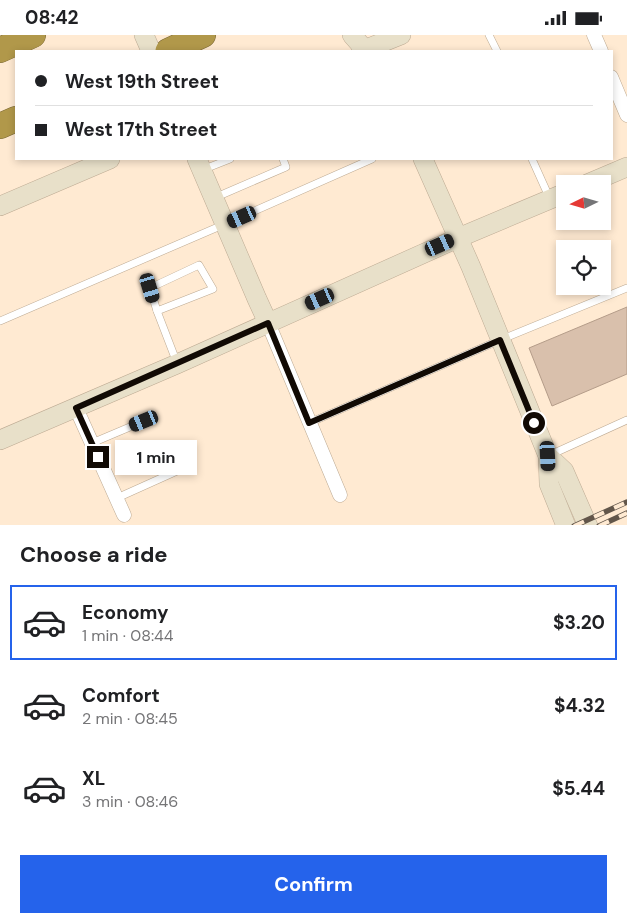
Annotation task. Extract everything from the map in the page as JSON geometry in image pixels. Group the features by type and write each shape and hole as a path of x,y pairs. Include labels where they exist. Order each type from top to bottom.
{"highway":[{"path":"0,50 33,35"},
{"path":"0,126 15,119"}],"main road":[{"path":"144,35 151,50"},
{"path":"352,35 363,50"},
{"path":"366,50 401,35"},
{"path":"0,206 108,160"},
{"path":"423,160 458,238 548,456 549,484 566,525"},
{"path":"199,164 268,323"},
{"path":"608,175 627,167"},
{"path":"0,441 458,238 556,197"},
{"path":"548,456 564,471 588,525"}],"street":[{"path":"594,35 600,50"},
{"path":"613,82 627,115"},
{"path":"268,323 340,495"},
{"path":"76,408 124,515"}],"lane":[{"path":"489,35 496,50"},
{"path":"199,164 224,160"},
{"path":"214,199 286,167 282,160"},
{"path":"0,321 225,225 370,160"},
{"path":"533,160 556,193"},
{"path":"157,311 213,289 199,265 150,288 157,311 177,364"},
{"path":"309,423 500,340 627,288"},
{"path":"548,456 627,420"},
{"path":"92,443 144,421"},
{"path":"117,499 177,471"}],"building":[{"path":"627,307 627,374 552,406 529,348"}],"railway":[{"path":"576,525 627,502"},
{"path":"601,525 627,513"}],"route":[{"path":"98,457 76,408 268,323 309,423 500,340 534,423"}]}
